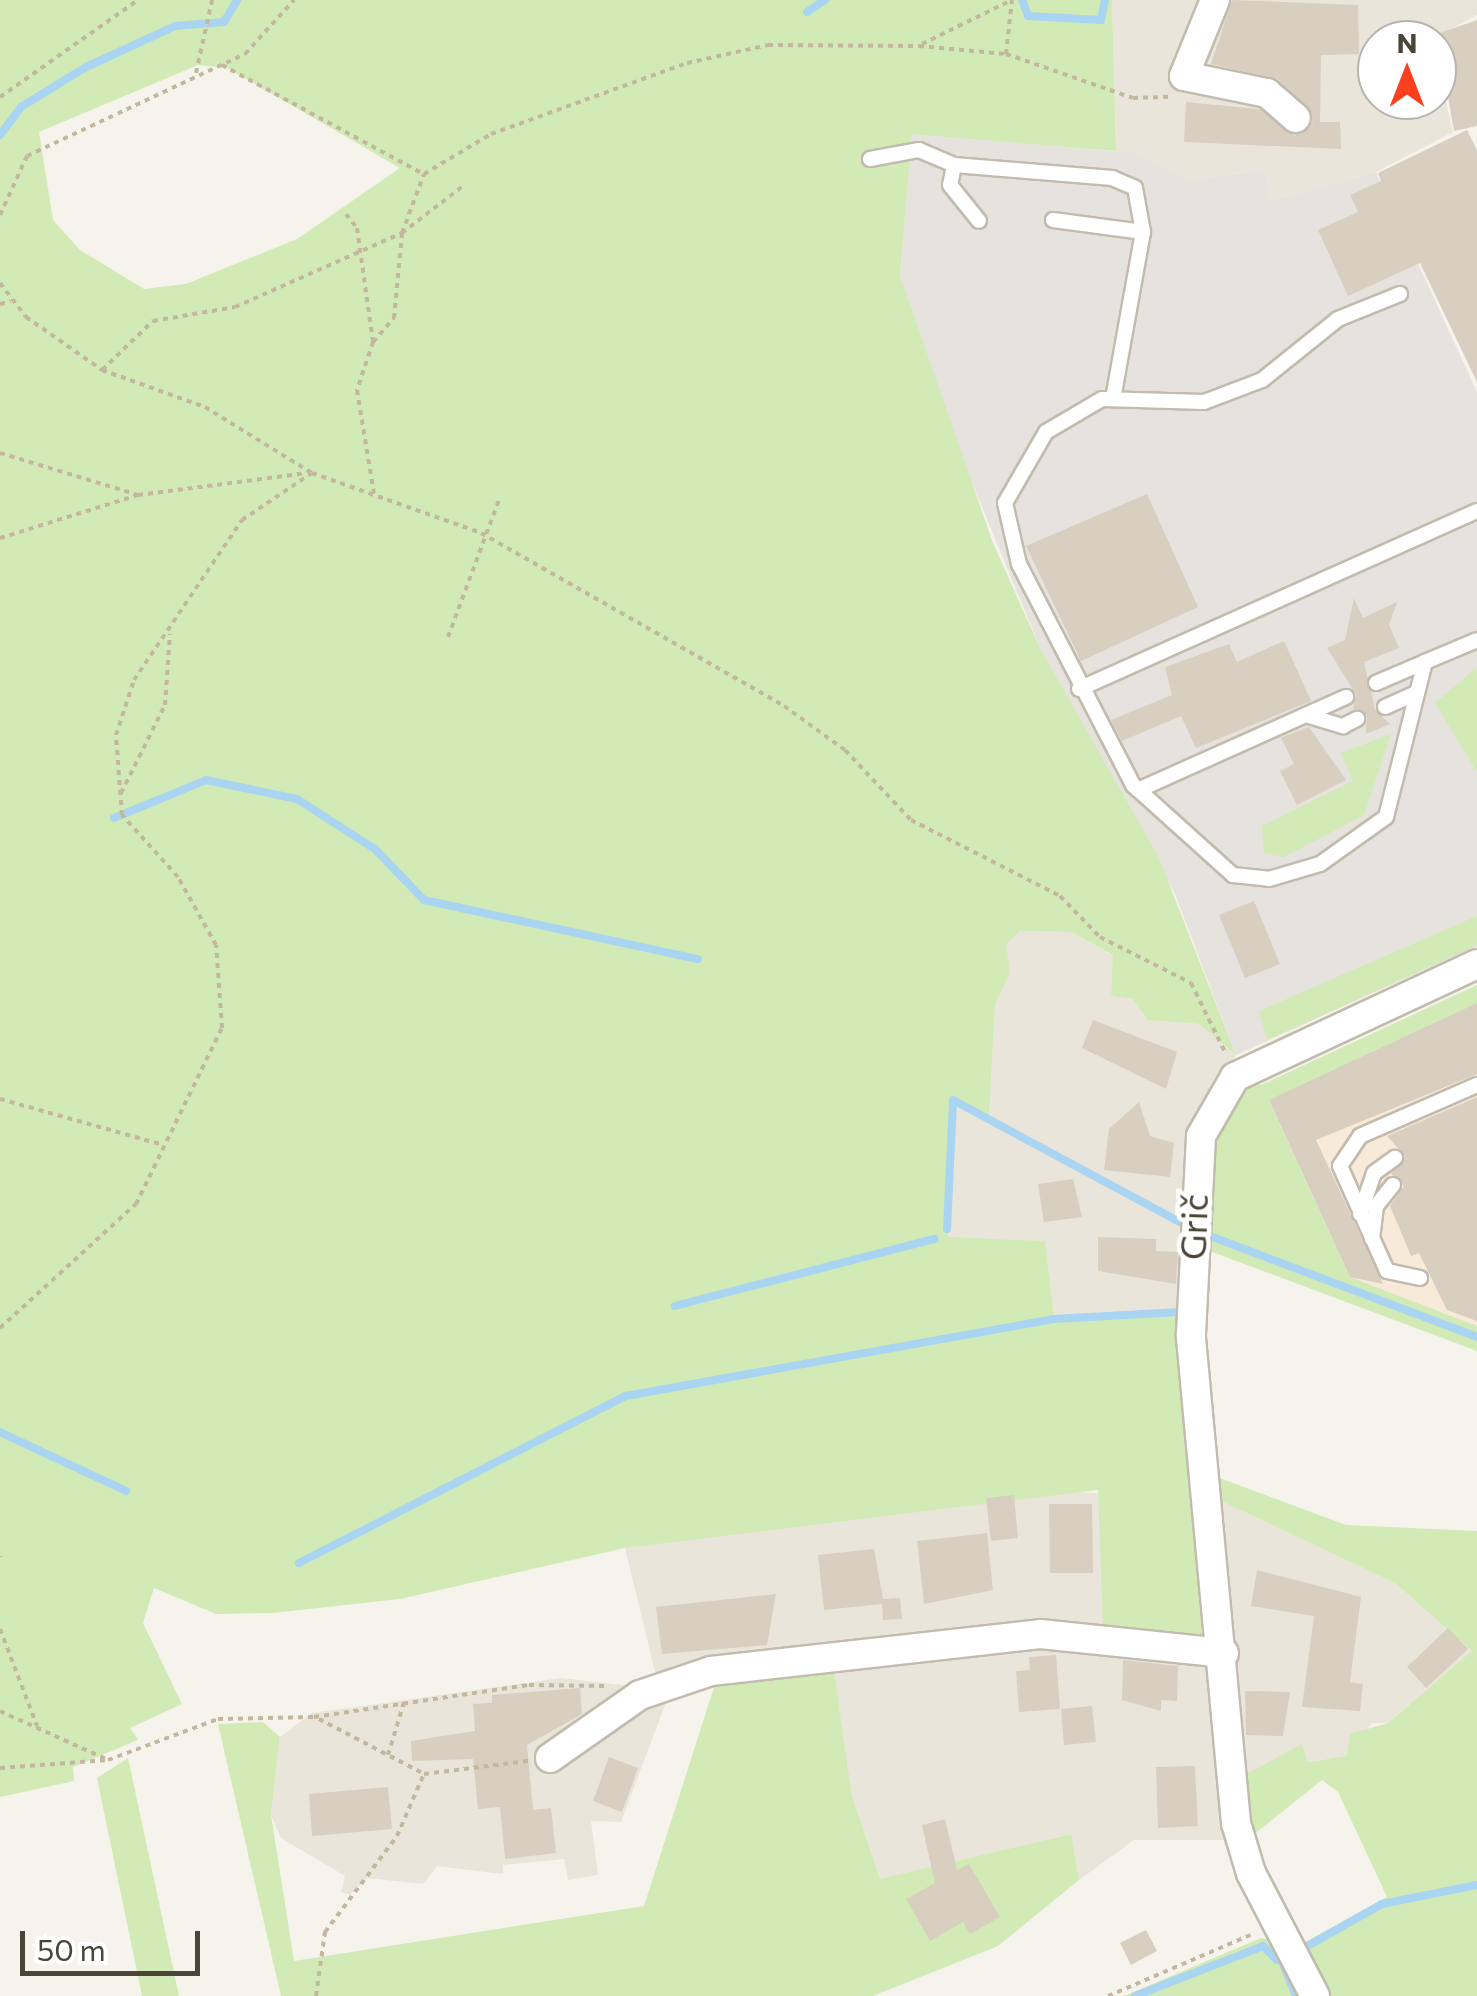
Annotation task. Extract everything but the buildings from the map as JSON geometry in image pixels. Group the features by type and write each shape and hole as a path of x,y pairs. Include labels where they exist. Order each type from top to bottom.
{"street":[{"path":"1215,0 1180,86 1266,93 1296,118"},
{"path":"1235,1078 1477,964"},
{"name":"Grič","path":"1235,1078 1201,1136 1191,1233 1192,1334 1224,1652 1236,1824 1275,1924 1315,1996"},
{"path":"550,1758 640,1695 711,1671 1040,1634 1224,1652"}],"lane":[{"path":"870,159 897,148 954,165 1112,178 1135,188 1143,232 1113,398"},
{"path":"954,165 950,185 979,221"},
{"path":"1053,220 1143,232"},
{"path":"1400,294 1338,319 1262,380 1204,402 1113,398 1046,432 1005,504 1019,564 1079,689 1138,790 1233,876 1269,879 1320,864 1386,817 1425,662"},
{"path":"1079,689 1477,511"},
{"path":"1376,684 1477,640"},
{"path":"1385,707 1418,693"},
{"path":"1138,790 1346,698"},
{"path":"1306,715 1343,726 1357,719"},
{"path":"1420,1278 1387,1270 1372,1245 1340,1166 1349,1144 1477,1084"},
{"path":"1360,1214 1374,1172 1395,1158"},
{"path":"1372,1245 1376,1206 1393,1185"}],"path":[{"path":"0,96 138,0"},
{"path":"196,76 212,0"},
{"path":"0,215 27,156 245,54 294,0"},
{"path":"918,46 1012,0 1006,54"},
{"path":"374,494 357,390 373,342 394,318 402,234 424,174 491,134 687,62 768,45 918,46 1006,54 1048,72 1133,98 1180,86"},
{"path":"222,65 424,174"},
{"path":"102,370 153,321 235,307 402,234 463,186"},
{"path":"346,214 356,228 355,254 373,342"},
{"path":"0,283 10,301 102,370 205,408 312,473 480,533 784,706 845,750 912,820 1060,896 1132,953 1191,984 1235,1078"},
{"path":"0,304 10,301"},
{"path":"0,453 138,495"},
{"path":"0,538 138,495 312,473"},
{"path":"0,1328 136,1204 222,1028 223,968 178,878 130,830 121,794 122,706 242,520 312,473"},
{"path":"448,637 480,533 499,500"},
{"path":"121,794 165,706 170,630"},
{"path":"0,1099 164,1145"},
{"path":"0,1629 37,1726"},
{"path":"0,1768 108,1760 190,1724 314,1718 404,1701 569,1682 640,1695"},
{"path":"388,1755 404,1701"},
{"path":"0,1711 108,1760"},
{"path":"314,1718 424,1774 550,1758"},
{"path":"316,1996 325,1932 397,1836 424,1774"},
{"path":"1108,1996 1275,1924"}],"shaded area":[{"path":"1112,0 1477,0 1477,15 1457,26 1457,20 1357,20 1357,120 1450,120 1453,132 1376,172 1269,201 1263,170 1189,180 1116,151"},
{"path":"912,133 1135,153 1189,180 1264,170 1269,201 1376,172 1477,392 1477,946 1236,1055 1175,894 1040,648 929,378 900,276"},
{"path":"1020,931 1071,932 1114,956 1111,996 1133,999 1147,1020 1199,1024 1236,1055 1203,1105 1185,1178 1185,1316 1053,1319 1045,1241 948,1238 955,1105 989,1118 995,1005 1010,973 1005,944"},
{"path":"1477,1003 1477,1326 1350,1277 1269,1101"},
{"path":"1061,1491 1221,1501 1395,1583 1473,1652 1387,1723 1372,1723 1347,1756 1308,1762 1302,1745 1247,1840 1134,1840 1079,1880 1070,1834 880,1880 852,1796 833,1665 669,1694 621,1822 591,1821 598,1875 568,1880 564,1859 503,1865 503,1874 437,1866 423,1884 367,1878 350,1895 341,1892 345,1876 281,1838 271,1815 280,1737 312,1713 561,1678 640,1687 656,1676 625,1548"}],"green space":[{"path":"0,0 1112,0 1116,151 912,134 900,276 993,543 1040,648 1159,858 1236,1055 1199,1024 1147,1020 1133,999 1111,996 1113,955 1071,932 1020,931 1006,944 1010,973 995,1005 989,1118 955,1106 948,1237 1045,1241 1054,1319 1185,1316 1207,1641 1103,1630 1098,1490 625,1548 400,1599 272,1613 216,1614 154,1588 143,1623 182,1704 130,1728 138,1740 73,1767 74,1781 0,1797","holes":["198,65 227,68 400,168 297,239 186,284 144,289 80,250 53,220 39,132"]},
{"path":"1477,667 1477,772 1435,703"},
{"path":"1391,734 1364,815 1284,857 1264,853 1262,826 1353,781 1341,753"},
{"path":"1477,916 1477,945 1267,1040 1259,1011"},
{"path":"1477,985 1477,1003 1269,1101 1350,1277 1477,1326 1477,1351 1199,1247 1209,1132 1249,1081 1261,1085"},
{"path":"1217,1477 1346,1525 1477,1531 1477,1996 1325,1996 1298,1946 1387,1897 1338,1792 1322,1780 1247,1840 1241,1777 1302,1744 1308,1762 1347,1756 1350,1734 1388,1723 1472,1651 1395,1583 1221,1501"},
{"path":"833,1664 852,1796 880,1879 1071,1834 1079,1880 998,1946 873,1996 281,1996 218,1724 263,1722 280,1737 271,1815 294,1961 644,1906 716,1681"},
{"path":"128,1758 179,1996 142,1996 97,1778"},
{"path":"1261,1938 1276,1941 1307,1996 1124,1996"}],"waterway":[{"path":"0,135 21,107 86,67 175,26 224,22 237,0"},
{"path":"807,12 825,0"},
{"path":"1022,0 1028,16 1101,20 1105,0"},
{"path":"114,818 206,780 297,799 375,849 424,900 698,959"},
{"path":"947,1229 953,1100 1180,1222"},
{"path":"1210,1236 1477,1337"},
{"path":"675,1306 935,1239"},
{"path":"299,1563 626,1396 1053,1319 1180,1312"},
{"path":"0,1432 126,1491"},
{"path":"1304,1948 1382,1904 1477,1885"},
{"path":"1135,1996 1263,1946 1277,1960"},
{"path":"1281,1959 1296,1996"}]}
